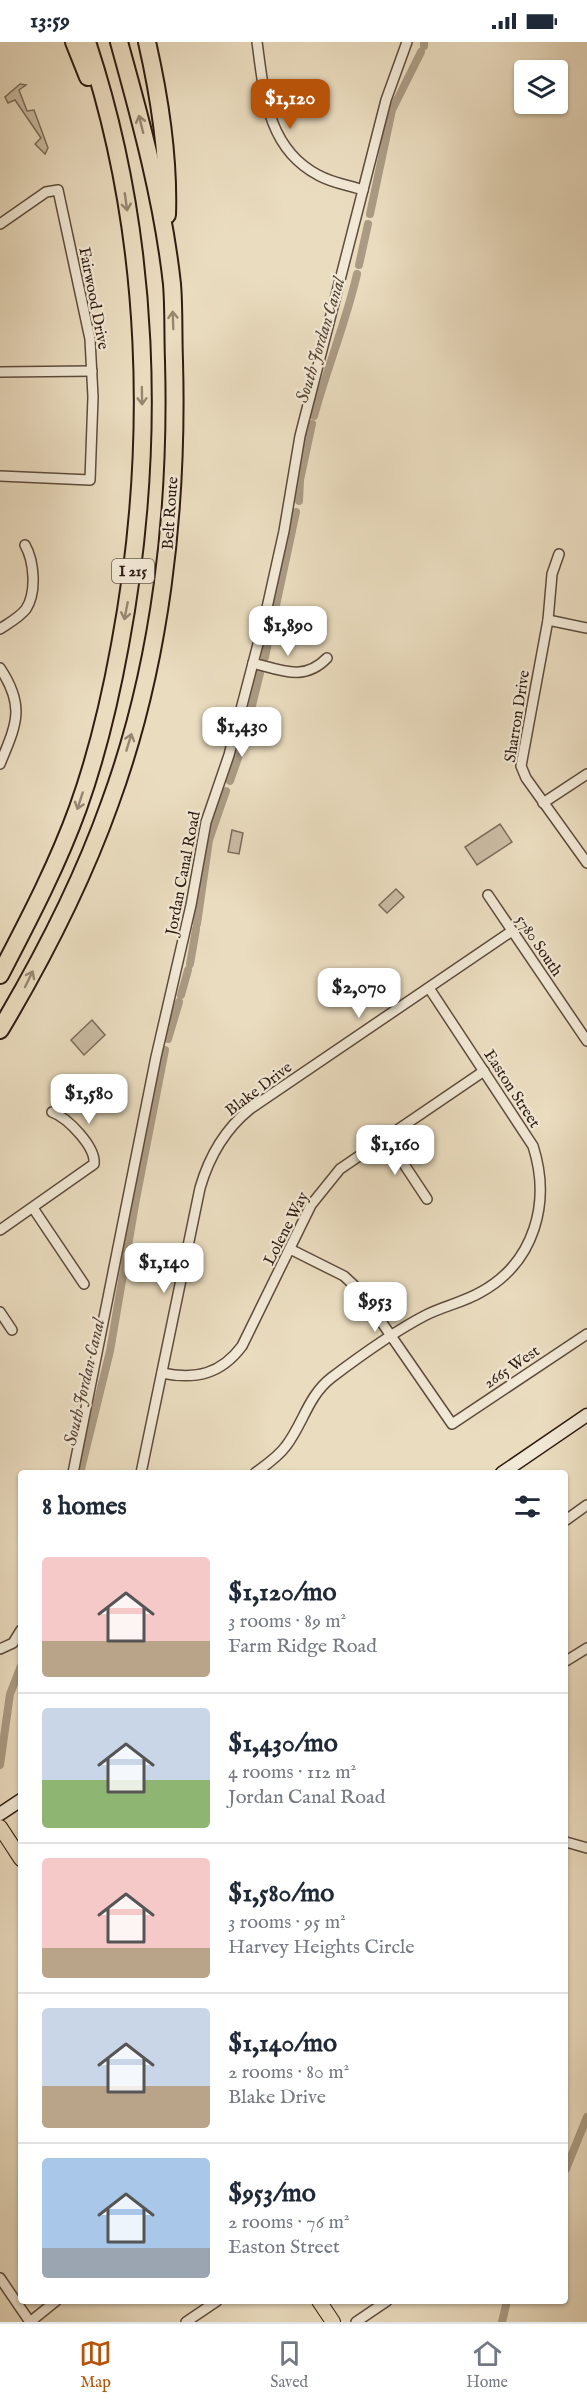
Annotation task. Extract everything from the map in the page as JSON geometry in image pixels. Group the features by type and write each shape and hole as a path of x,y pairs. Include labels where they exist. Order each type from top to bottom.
{"highway":[{"path":"74,42 116,145"},
{"name":"Belt Route","path":"0,975 38,902 78,808 108,711 133,575 143,445 140,306 116,145 87,42"},
{"name":"Belt Route","path":"0,1030 22,993 61,913 110,803 142,698 166,561 176,429 172,287 166,243 119,42"},
{"path":"147,42 164,130 168,181 166,243"}],"main road":[{"path":"506,1470 587,1415"},
{"path":"0,1814 18,1802"},
{"path":"0,1827 18,1854"},
{"path":"321,2304 333,2322"}],"street":[{"path":"257,42 268,111 283,144 299,162 318,175 363,190"},
{"name":"Jordan Canal Road","path":"74,1470 156,1057 191,905 202,837 229,755 253,663 282,543 300,436 386,100 407,42"},
{"name":"Fairwood Drive","path":"0,224 46,192 58,190 90,339 92,371 90,480 0,476"},
{"path":"0,372 92,371"},
{"path":"0,629 23,612 29,602 32,563 25,545"},
{"name":"Sharron Drive","path":"559,554 552,574 548,621 521,761 524,775 587,863"},
{"path":"548,621 587,628"},
{"path":"253,663 303,673 315,669 327,658"},
{"path":"0,668 11,686 17,713 0,764"},
{"path":"543,803 587,774"},
{"name":"5780 South","path":"488,895 587,1041"},
{"name":"Blake Drive","path":"142,1470 202,1181 209,1161 222,1138 250,1109 512,931"},
{"name":"Easton Street","path":"258,1470 286,1446 322,1386 426,1315 477,1294 499,1280 522,1255 538,1221 542,1191 532,1146 429,988"},
{"name":"Lolene Way","path":"162,1372 201,1376 217,1370 234,1356 243,1346 311,1205 324,1186 340,1169 484,1071"},
{"path":"0,1230 88,1170 95,1162 70,1121 52,1112"},
{"path":"386,1137 427,1199"},
{"path":"33,1208 84,1284"},
{"path":"290,1249 324,1265 352,1283 372,1304 393,1336"},
{"path":"0,1312 12,1330"},
{"name":"2665 West","path":"393,1336 452,1424 587,1334"},
{"path":"568,1519 587,1505"},
{"path":"0,1649 13,1643 18,1635"},
{"path":"568,1660 587,1648"},
{"path":"568,1843 587,1848"},
{"path":"0,2278 30,2322 52,2304"},
{"path":"186,2322 213,2304"},
{"path":"356,2322 383,2304"}],"shaded area":[{"path":"20,84 26,85 19,90 27,111 34,110 48,148 45,154 35,144 41,138 15,100 8,103 5,97"},
{"path":"500,824 512,842 477,865 465,847"},
{"path":"232,830 243,833 239,854 228,852"},
{"path":"396,889 404,897 387,913 379,905"},
{"path":"92,1020 105,1035 84,1055 71,1040"}],"waterway":[{"name":"South Jordan Canal","path":"370,214 392,110 421,52"},
{"name":"South Jordan Canal","path":"359,265 368,224"},
{"name":"South Jordan Canal","path":"314,416 357,274"},
{"name":"South Jordan Canal","path":"299,501 300,480 312,424"},
{"name":"South Jordan Canal","path":"265,657 296,512"},
{"name":"South Jordan Canal","path":"246,730 260,673"},
{"name":"South Jordan Canal","path":"230,781 244,741"},
{"name":"South Jordan Canal","path":"197,924 209,840 226,791"},
{"name":"South Jordan Canal","path":"190,964 196,929"},
{"name":"South Jordan Canal","path":"181,995 188,970"},
{"name":"South Jordan Canal","path":"168,1039 179,1002"},
{"name":"South Jordan Canal","path":"81,1470 110,1351 165,1050"},
{"name":"South Jordan Canal","path":"0,1765 10,1694 18,1674"},
{"path":"568,2164 587,2117"},
{"path":"502,2322 506,2304"}]}
